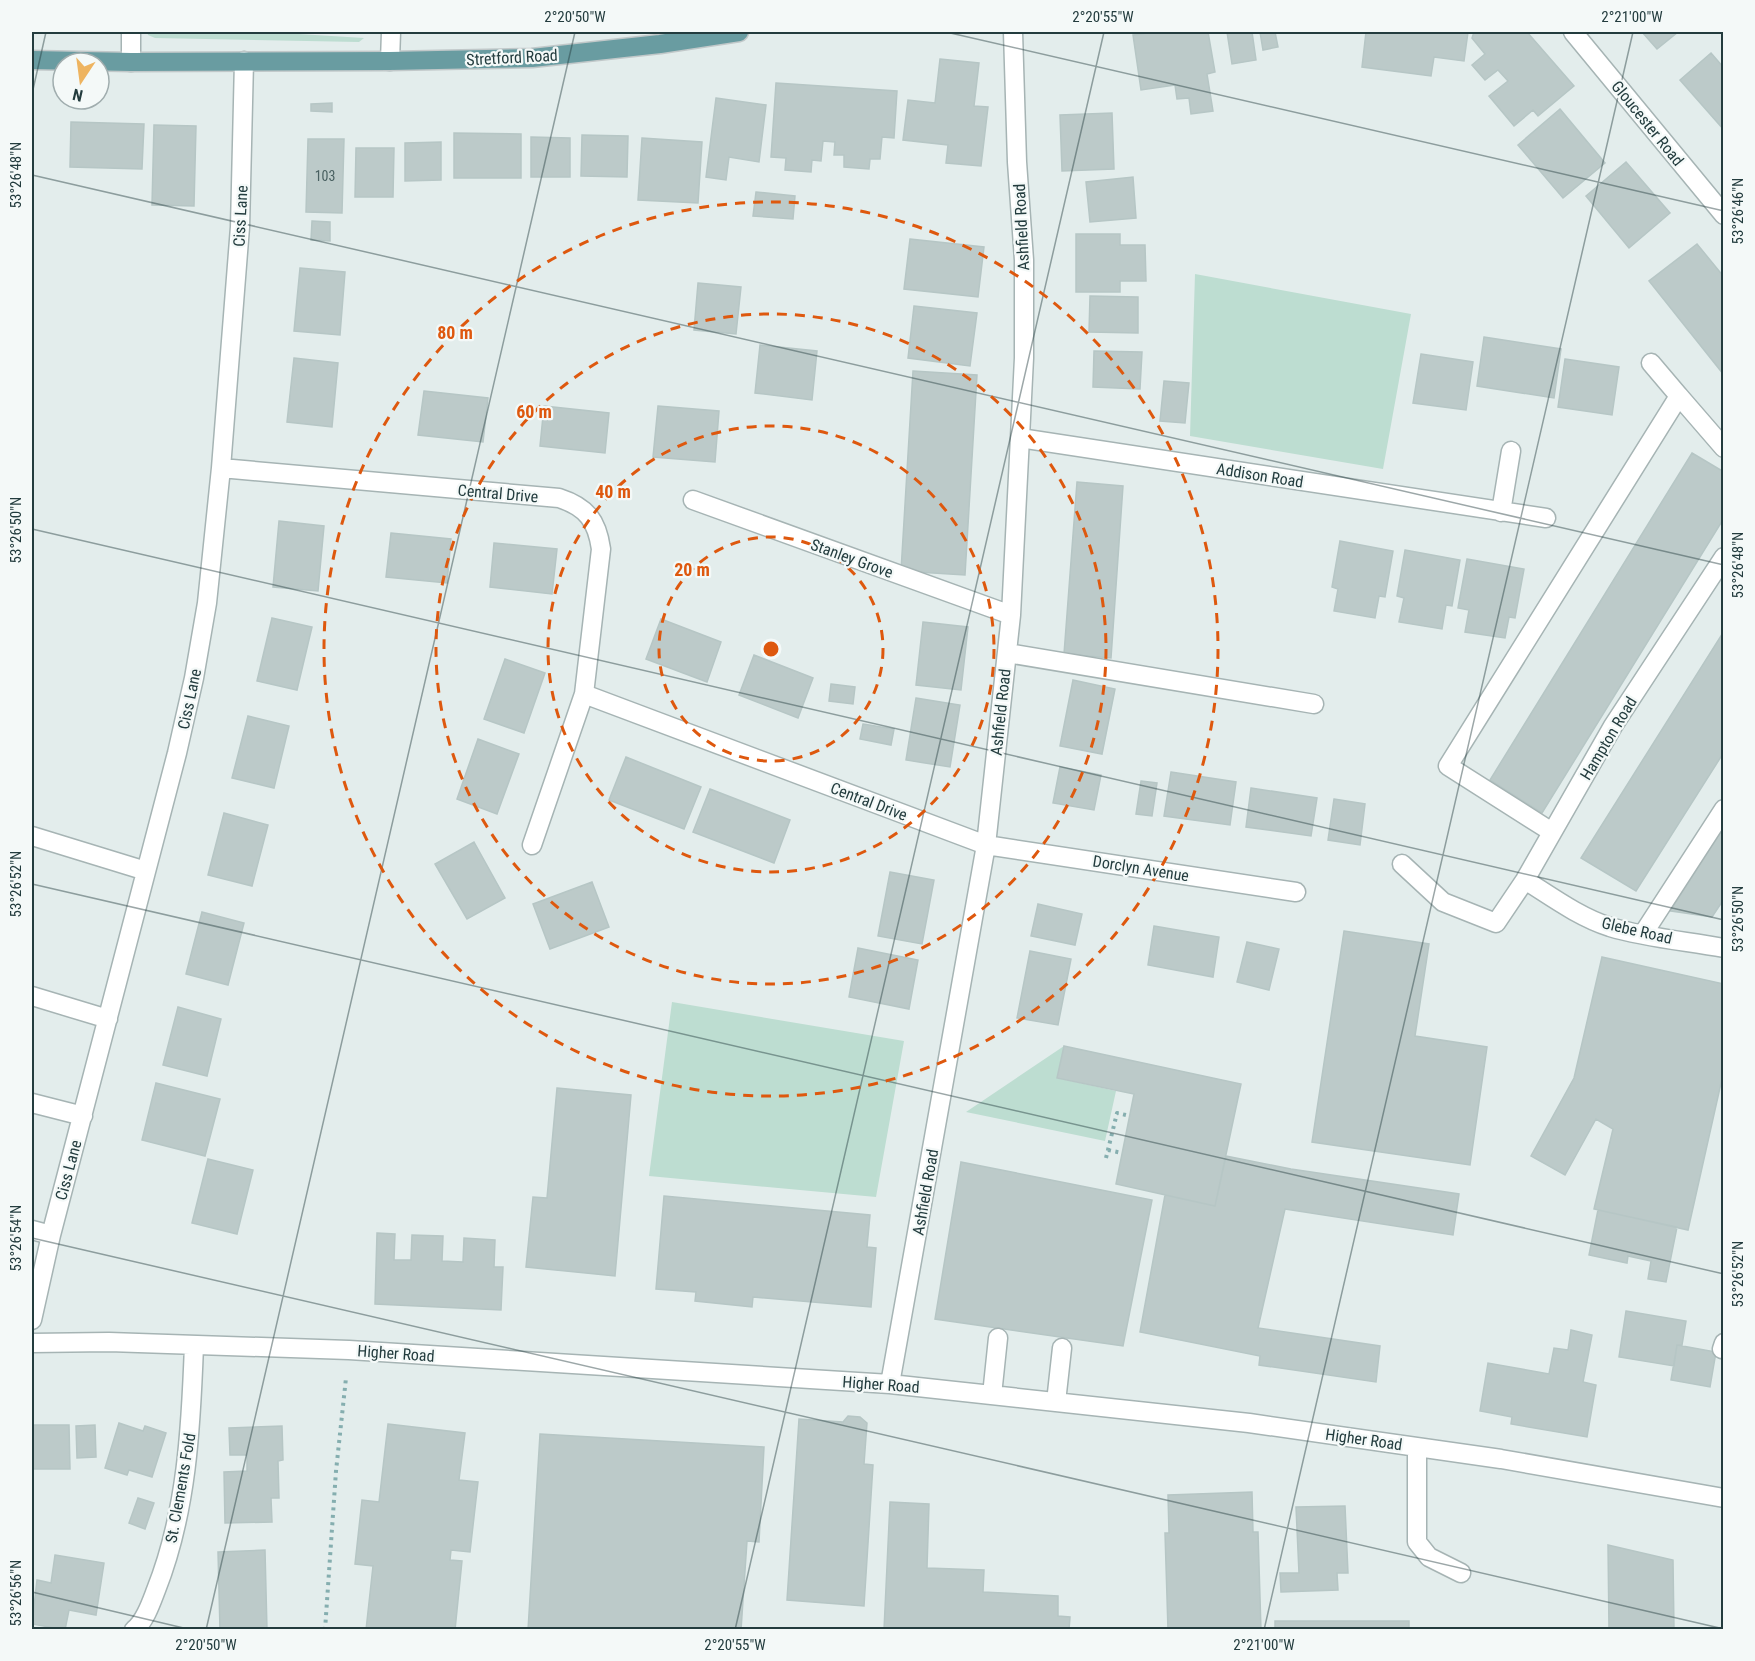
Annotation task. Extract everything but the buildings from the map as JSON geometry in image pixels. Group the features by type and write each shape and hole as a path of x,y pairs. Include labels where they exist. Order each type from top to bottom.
{"main road":[{"name":"Stretford Road","path":"32,60 390,61 532,58 660,44 739,32"}],"street":[{"path":"130,62 131,32"},
{"path":"390,61 391,32"},
{"name":"Ashfield Road","path":"890,1384 986,844 1011,615 1024,358 1024,260 1017,162 1013,32"},
{"name":"Gloucester Road","path":"1573,32 1724,216"},
{"name":"Ciss Lane","path":"32,1320 51,1235 194,678 207,603 240,239 244,61"},
{"path":"1651,363 1724,448"},
{"path":"1552,832 1449,766 1679,396"},
{"name":"Addison Road","path":"1020,438 1546,518"},
{"path":"1501,512 1511,451"},
{"name":"Central Drive","path":"221,468 559,498 576,504 589,516 598,532 601,549 584,694 532,845"},
{"name":"Stanley Grove","path":"693,500 1011,615"},
{"name":"Hampton Road","path":"1402,864 1443,902 1496,923 1525,880 1613,726 1724,557"},
{"path":"1007,653 1314,705"},
{"name":"Central Drive","path":"584,694 986,844"},
{"path":"1643,934 1724,809"},
{"path":"32,836 146,871"},
{"name":"Dorclyn Avenue","path":"986,844 1296,892"},
{"name":"Glebe Road","path":"1525,880 1572,910 1609,926 1724,948"},
{"path":"32,996 108,1019"},
{"path":"32,1102 83,1116"},
{"path":"32,1230 51,1235"},
{"path":"992,1395 998,1338"},
{"name":"Higher Road","path":"32,1343 109,1342 349,1350 890,1384 1249,1423 1501,1459 1724,1498"},
{"name":"St. Clements Fold","path":"139,1628 153,1600 166,1564 177,1522 191,1423 194,1345"},
{"path":"1056,1402 1062,1348"},
{"path":"1417,1447 1417,1542 1429,1557 1461,1573"}],"path":[{"path":"1107,1158 1117,1113 1130,1116"},
{"path":"1108,1150 1122,1153"},
{"path":"325,1629 336,1471 349,1350"}],"green space":[{"path":"147,32 266,32 364,38 359,42 155,38"},
{"path":"1195,274 1411,314 1383,469 1190,436"},
{"path":"672,1002 904,1041 876,1197 649,1176"},
{"path":"1064,1046 1057,1078 1116,1091 1105,1141 966,1112"}]}
